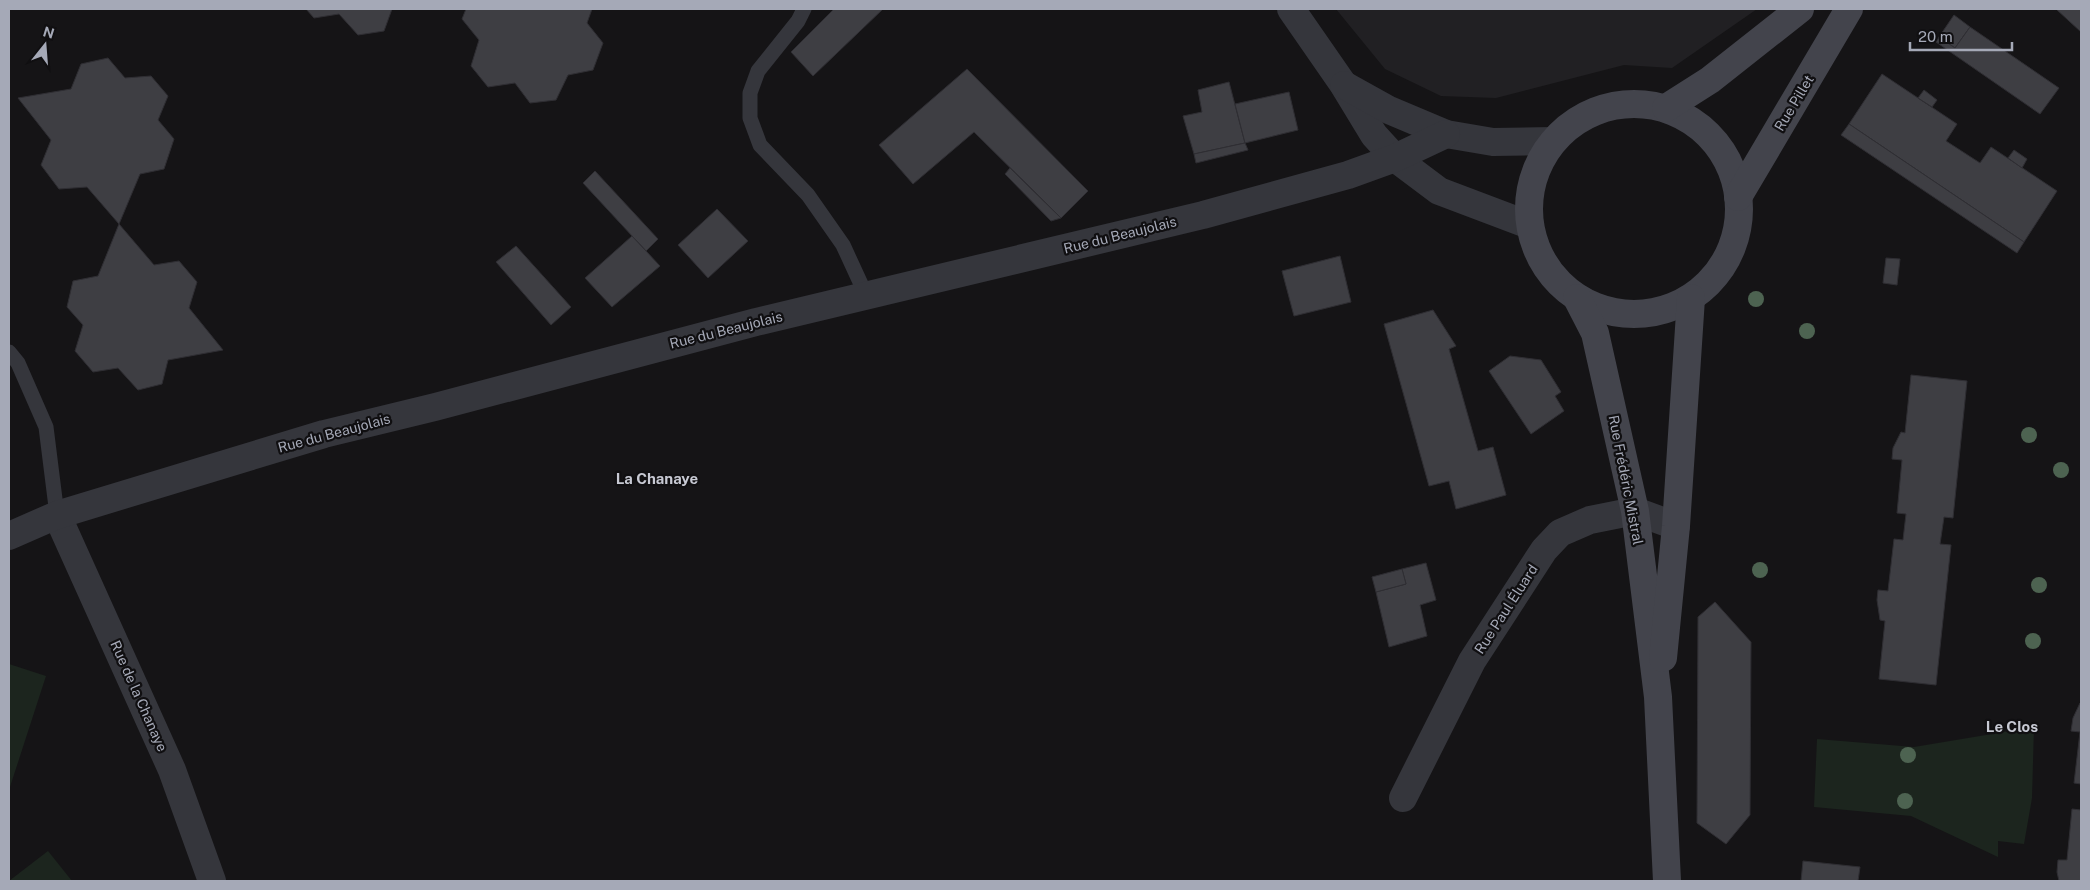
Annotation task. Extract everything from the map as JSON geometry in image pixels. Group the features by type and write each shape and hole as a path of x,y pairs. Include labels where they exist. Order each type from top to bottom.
{"street":[{"path":"1291,9 1343,84 1374,135 1395,158 1438,191 1529,225"},
{"path":"1666,108 1710,80 1800,9"},
{"name":"Rue Pillet","path":"1738,197 1849,9"},
{"path":"1343,84 1390,110 1446,134 1493,142 1553,141"},
{"path":"1618,104 1655,105 1666,108 1698,124 1724,153 1737,183 1740,211 1734,245 1717,275 1692,298 1666,310 1622,314 1577,298 1556,281 1536,249 1529,225 1528,205 1533,177 1542,156 1553,141 1588,114 1618,104"},
{"name":"Rue du Beaujolais","path":"9,536 57,515 324,434 435,407 747,324 1203,215 1348,174 1395,158 1446,134"},
{"name":"Rue Frédéric Mistral","path":"1577,298 1595,333 1635,511 1658,697 1667,881"},
{"name":"Rue Frédéric Mistral","path":"1658,697 1669,611 1692,298"},
{"path":"1635,511 1676,526"},
{"name":"Rue Paul Éluard","path":"1403,798 1472,661 1544,550 1560,533 1590,520 1635,511"},
{"name":"Rue de la Chanaye","path":"57,515 172,770 212,881"}],"lane":[{"path":"804,9 798,21 758,71 750,93 750,118 760,145 808,195 843,245 866,295"},
{"path":"9,352 18,363 46,426 57,515"}],"shaded area":[{"path":"1336,9 1757,9 1672,68 1624,65 1496,98 1441,96 1385,69"},
{"path":"9,664 46,676 9,790"},
{"path":"2034,727 2032,798 2024,844 1998,841 1998,857 1911,816 1814,807 1817,739 1914,747"},
{"path":"48,851 72,881 9,881"}],"building":[{"path":"306,9 392,9 384,31 358,35 339,14 314,18"},
{"path":"466,9 592,9 587,23 603,43 593,70 568,75 556,100 530,103 515,83 488,87 471,66 479,40 462,19"},
{"path":"834,9 883,9 813,76 791,52"},
{"path":"2056,9 2081,9 2081,32"},
{"path":"1954,15 1970,27 1955,48 1939,37"},
{"path":"1970,27 2059,88 2040,114 1936,42 1939,37 1955,48"},
{"path":"108,58 125,78 151,76 168,96 158,120 174,139 164,169 140,174 119,224 87,187 59,189 41,165 51,140 18,98 71,89 81,64"},
{"path":"967,69 1088,191 1061,218 974,132 913,184 879,145"},
{"path":"1882,74 1957,124 1946,141 1980,163 1991,147 2057,191 2024,242 1849,124"},
{"path":"1229,82 1245,143 1194,154 1183,116 1202,112 1198,90"},
{"path":"1924,90 1937,100 1932,107 1918,98"},
{"path":"1289,92 1298,130 1245,143 1235,104"},
{"path":"1849,124 2024,242 2017,253 1841,135"},
{"path":"1245,143 1248,150 1196,163 1194,154"},
{"path":"2014,150 2027,159 2022,168 2008,158"},
{"path":"1010,168 1061,218 1051,221 1005,174"},
{"path":"595,171 658,239 646,251 583,183"},
{"path":"717,209 748,241 708,278 678,245"},
{"path":"119,224 154,265 179,261 197,282 189,308 223,350 168,360 162,384 138,390 118,368 93,372 75,351 83,325 67,307 73,281 98,276"},
{"path":"632,236 660,266 612,307 585,278"},
{"path":"516,246 571,307 551,325 496,262"},
{"path":"1340,256 1351,302 1294,316 1282,271"},
{"path":"1886,258 1900,259 1897,285 1883,283"},
{"path":"1433,310 1456,346 1449,349 1478,451 1493,447 1506,495 1456,509 1449,481 1429,486 1384,324"},
{"path":"1510,356 1541,360 1561,392 1555,396 1564,411 1531,434 1489,371"},
{"path":"1911,375 1967,381 1953,518 1944,517 1940,544 1951,545 1936,685 1879,679 1885,621 1880,620 1877,600 1878,590 1888,591 1894,539 1903,540 1906,514 1897,513 1902,460 1892,459 1893,448 1901,432 1905,433"},
{"path":"1426,563 1436,600 1420,605 1427,636 1389,647 1376,592 1406,584 1402,569"},
{"path":"1402,569 1406,584 1376,592 1372,577"},
{"path":"1715,602 1751,642 1750,815 1726,844 1697,823 1698,617"},
{"path":"2080,703 2081,784 2074,783 2080,732 2071,731 2073,718"},
{"path":"2072,809 2081,810 2081,881 2059,881 2057,872 2058,860 2067,860"},
{"path":"1803,861 1860,867 1858,881 1801,881"}],"district":[{"name":"La Chanaye","path":"657,478"},
{"name":"Le Clos","path":"2012,726"}]}
